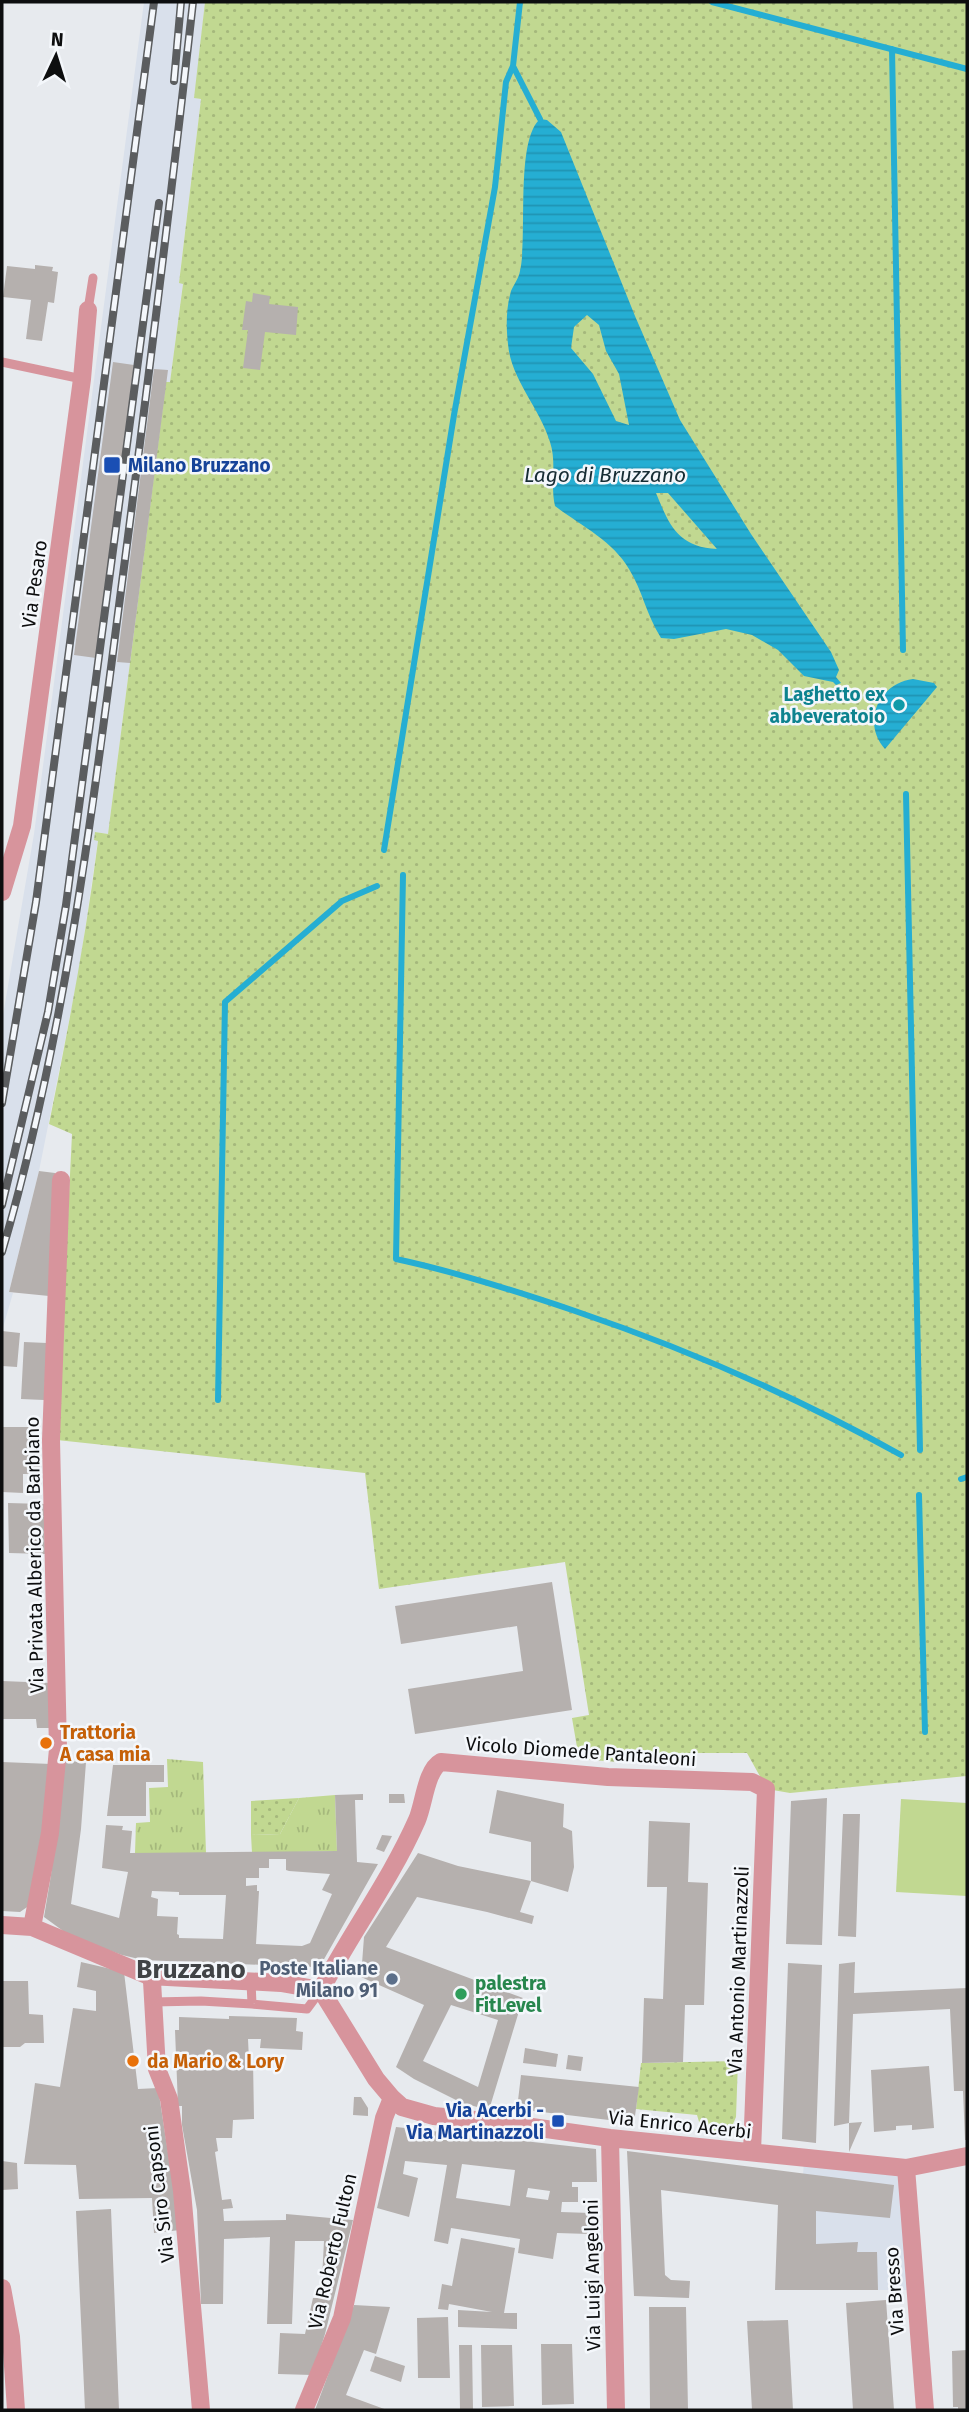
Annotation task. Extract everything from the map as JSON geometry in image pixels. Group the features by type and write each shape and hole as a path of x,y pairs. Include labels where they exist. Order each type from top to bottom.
{"street":[{"name":"Via Pesaro","path":"2,892 7,858 22,826 82,379 88,310"},
{"name":"Via Privata Alberico da Barbiano","path":"32,1927 50,1833 58,1749 51,1440 61,1180"},
{"name":"Vicolo Diomede Pantaleoni","path":"321,1990 411,1833 424,1802 432,1770 441,1762 583,1775 752,1782 766,1789"},
{"name":"Via Antonio Martinazzoli","path":"752,2152 766,1789"},
{"path":"2,1925 32,1927 149,1976 302,1985 321,1990 376,2079 392,2098"},
{"name":"Via Siro Capsoni","path":"149,1976 152,1981 158,2069 169,2099 182,2191 201,2410"},
{"name":"Via Enrico Acerbi","path":"392,2098 402,2107 434,2116 610,2138 906,2168 967,2156"},
{"name":"Via Roberto Fulton","path":"304,2410 341,2318 384,2118 392,2098"},
{"name":"Via Luigi Angeloni","path":"610,2138 616,2410"},
{"name":"Via Bresso","path":"906,2168 925,2410"},
{"path":"2,2288 12,2337 16,2410"}],"lane":[{"name":"Via Pesaro","path":"88,310 93,278"},
{"path":"2,362 82,379"},
{"path":"251,1982 252,2004"},
{"path":"153,2002 201,2001 307,2009 321,1990"}],"shaded area":[{"path":"144,2 205,2 195,98 201,99 179,282 183,283 170,383 166,383 108,834 95,832 98,840 79,971 39,1171 9,1292 13,1293 2,1331 2,1021 34,834"},
{"path":"804,2158 906,2168 915,2290 797,2290"}],"green space":[{"path":"205,2 967,2 967,1776 790,1793 767,1789 747,1753 627,1753 618,1762 579,1759 572,1718 589,1715 565,1562 379,1589 365,1473 57,1440 72,1134 49,1124 88,912 98,841 94,840 95,832 108,834 166,382 170,382 183,284 179,283 201,99 194,98"},
{"path":"167,1759 203,1762 206,1853 135,1853 136,1823 150,1822 149,1788 168,1787"},
{"path":"335,1795 337,1851 252,1853 251,1835 280,1834 299,1798"},
{"path":"299,1798 280,1834 251,1835 251,1801"},
{"path":"901,1799 967,1803 967,1896 896,1892"},
{"path":"738,2061 736,2117 733,2124 722,2133 702,2132 697,2115 636,2109 641,2063"}],"water":[{"name":"Lago di Bruzzano","path":"540,119 547,120 561,132 680,420 751,534 831,652 839,670 836,677 841,683 836,685 804,676 778,650 752,635 726,629 674,639 661,638 634,578 622,559 595,534 555,506 550,442 540,417 514,370 507,331 509,297 519,274 522,256 525,168 532,130","holes":["587,315 599,325 606,351 619,374 629,425 616,421 593,374 571,348 574,327","656,493 668,493 717,549 693,544 684,539 671,524"]},
{"path":"913,679 934,683 937,687 885,749 874,727 877,705 891,688"}],"building":[{"path":"35,265 53,267 52,271 58,272 54,303 48,302 42,341 26,339 31,300 3,297 7,266 35,269"},
{"path":"253,293 270,296 269,304 298,307 296,335 265,332 260,370 243,368 248,330 242,330 246,301 252,302"},
{"path":"113,362 134,365 96,658 74,655"},
{"path":"154,369 168,370 130,663 117,662"},
{"path":"39,1171 55,1173 49,1296 9,1292"},
{"path":"2,1331 20,1333 17,1367 2,1366"},
{"path":"24,1342 47,1343 44,1400 21,1399"},
{"path":"2,1427 39,1427 40,1474 23,1474 23,1493 2,1492"},
{"path":"8,1503 44,1504 45,1554 9,1553"},
{"path":"552,1582 572,1710 415,1734 408,1689 523,1671 517,1626 401,1644 395,1606"},
{"path":"2,1681 52,1683 51,1728 37,1728 36,1719 2,1719"},
{"path":"64,1761 86,1762 71,1904 119,1918 128,1872 102,1868 106,1825 123,1826 122,1830 132,1831 130,1853 337,1851 335,1795 363,1794 363,1800 355,1800 357,1862 378,1864 323,1961 313,1967 143,1960 122,1955 70,1936 44,1917","holes":["269,1859 286,1859 286,1870 289,1871 330,1874 322,1890 332,1894 310,1943 302,1946 256,1944 259,1891 257,1885 246,1886 246,1878 259,1878 259,1868 269,1868","152,1891 179,1892 179,1895 226,1895 223,1939 179,1938 178,1917 157,1916 158,1899 151,1897"]},
{"path":"2,1762 51,1764 33,1903 20,1912 2,1911"},
{"path":"113,1765 164,1765 164,1782 146,1782 146,1816 107,1816"},
{"path":"497,1790 564,1804 563,1827 572,1831 574,1867 568,1892 531,1881 531,1842 489,1833"},
{"path":"389,1794 404,1794 405,1803 389,1803"},
{"path":"827,1798 822,1945 786,1944 791,1801"},
{"path":"843,1814 860,1814 856,1937 838,1936"},
{"path":"649,1821 690,1823 688,1882 708,1883 704,2005 685,2005 683,2062 642,2063 644,1998 663,1999 667,1887 647,1887"},
{"path":"382,1835 392,1836 384,1852 376,1849"},
{"path":"418,1853 458,1866 531,1881 520,1912 534,1916 532,1924 417,1897 386,1947 523,1998 489,2110 462,2103 396,2067 424,2005 361,1977 364,1937","holes":["451,2005 498,2020 478,2087 423,2061"]},
{"path":"81,1962 124,1972 138,2089 158,2088 180,2230 154,2233 152,2198 79,2199 76,2165 24,2164 35,2083 60,2087 73,2008 96,2011 96,1991 77,1987"},
{"path":"855,1962 854,1993 967,1988 967,2140 963,2091 954,2091 950,2009 853,2014 849,2123 834,2126 839,1964"},
{"path":"788,1963 822,1965 816,2143 782,2139"},
{"path":"2,1981 28,1981 29,2014 43,2015 44,2043 2,2047"},
{"path":"229,2016 297,2018 296,2031 303,2032 302,2050 260,2048 261,2039 248,2039 249,2060 253,2060 254,2119 233,2120 232,2138 216,2138 218,2151 215,2152 222,2200 231,2199 233,2208 223,2209 224,2221 286,2220 286,2214 353,2220 312,2375 278,2374 280,2333 305,2334 313,2298 321,2298 324,2241 295,2241 292,2324 267,2324 270,2237 224,2239 223,2304 201,2304 197,2210 182,2125 182,2106 178,2106 175,2030 179,2030 179,2017 229,2019"},
{"path":"525,2048 558,2054 556,2067 523,2063"},
{"path":"568,2055 583,2057 581,2071 566,2069"},
{"path":"929,2066 934,2128 912,2130 912,2125 896,2126 896,2130 874,2132 871,2070"},
{"path":"521,2075 639,2087 634,2123 517,2109"},
{"path":"354,2097 361,2097 368,2108 368,2116 353,2115"},
{"path":"862,2122 849,2152 849,2123"},
{"path":"396,2127 596,2149 597,2182 572,2182 572,2187 578,2187 578,2202 562,2202 561,2212 590,2213 589,2234 557,2233 553,2259 518,2253 520,2239 451,2228 448,2244 434,2241 447,2165 405,2161 403,2174 418,2178 409,2217 377,2208","holes":["462,2164 515,2170 510,2206 456,2198","528,2188 550,2191 548,2200 526,2197"]},
{"path":"627,2151 894,2185 890,2218 816,2211 816,2244 858,2242 857,2252 877,2252 878,2290 775,2290 778,2205 661,2190 665,2275 671,2280 690,2281 689,2298 634,2296"},
{"path":"2,2161 17,2163 18,2189 2,2190"},
{"path":"111,2209 119,2410 85,2410 76,2211"},
{"path":"461,2238 515,2248 504,2313 517,2313 517,2329 458,2327 458,2310 492,2312 449,2304 448,2310 438,2309 442,2284 452,2286"},
{"path":"886,2300 894,2410 853,2410 846,2303"},
{"path":"354,2305 390,2307 376,2354 364,2350 346,2395 387,2410 315,2410"},
{"path":"649,2307 686,2307 688,2410 650,2410"},
{"path":"448,2317 450,2378 418,2378 417,2318"},
{"path":"788,2320 793,2410 752,2410 747,2321"},
{"path":"541,2344 572,2344 574,2404 542,2405"},
{"path":"459,2345 472,2345 473,2410 460,2410"},
{"path":"481,2345 512,2345 514,2406 482,2407"},
{"path":"967,2350 967,2410 958,2410 958,2407 953,2407 952,2351"},
{"path":"375,2356 405,2366 401,2382 370,2371"}],"waterway":[{"path":"384,850 454,415 495,187 506,82 513,66 520,2"},
{"path":"712,2 967,69"},
{"path":"892,49 903,650"},
{"path":"513,66 540,119"},
{"path":"906,794 920,1450"},
{"path":"403,875 396,1259 509,1289 660,1342 782,1394 901,1455"},
{"path":"218,1400 225,1002 342,901 377,886"},
{"path":"961,1479 967,1477"},
{"path":"919,1495 925,1732"}],"railway":[{"path":"2,1103 36,902 154,2"},
{"path":"174,81 181,2"},
{"path":"2,1252 23,1174 58,1018 85,860 147,389 193,2"},
{"path":"2,1205 48,1012 66,905 159,203"}],"place":[{"name":"Milano Bruzzano","path":"112,465"},
{"name":"Laghetto ex abbeveratoio","path":"899,705"},
{"name":"Trattoria A casa mia","path":"46,1743"},
{"name":"Poste Italiane Milano 91","path":"392,1979"},
{"name":"palestra FitLevel","path":"461,1994"},
{"name":"da Mario & Lory","path":"133,2061"},
{"name":"Via Acerbi - Via Martinazzoli","path":"558,2121"}],"district":[{"name":"Bruzzano","path":"191,1969"}]}
